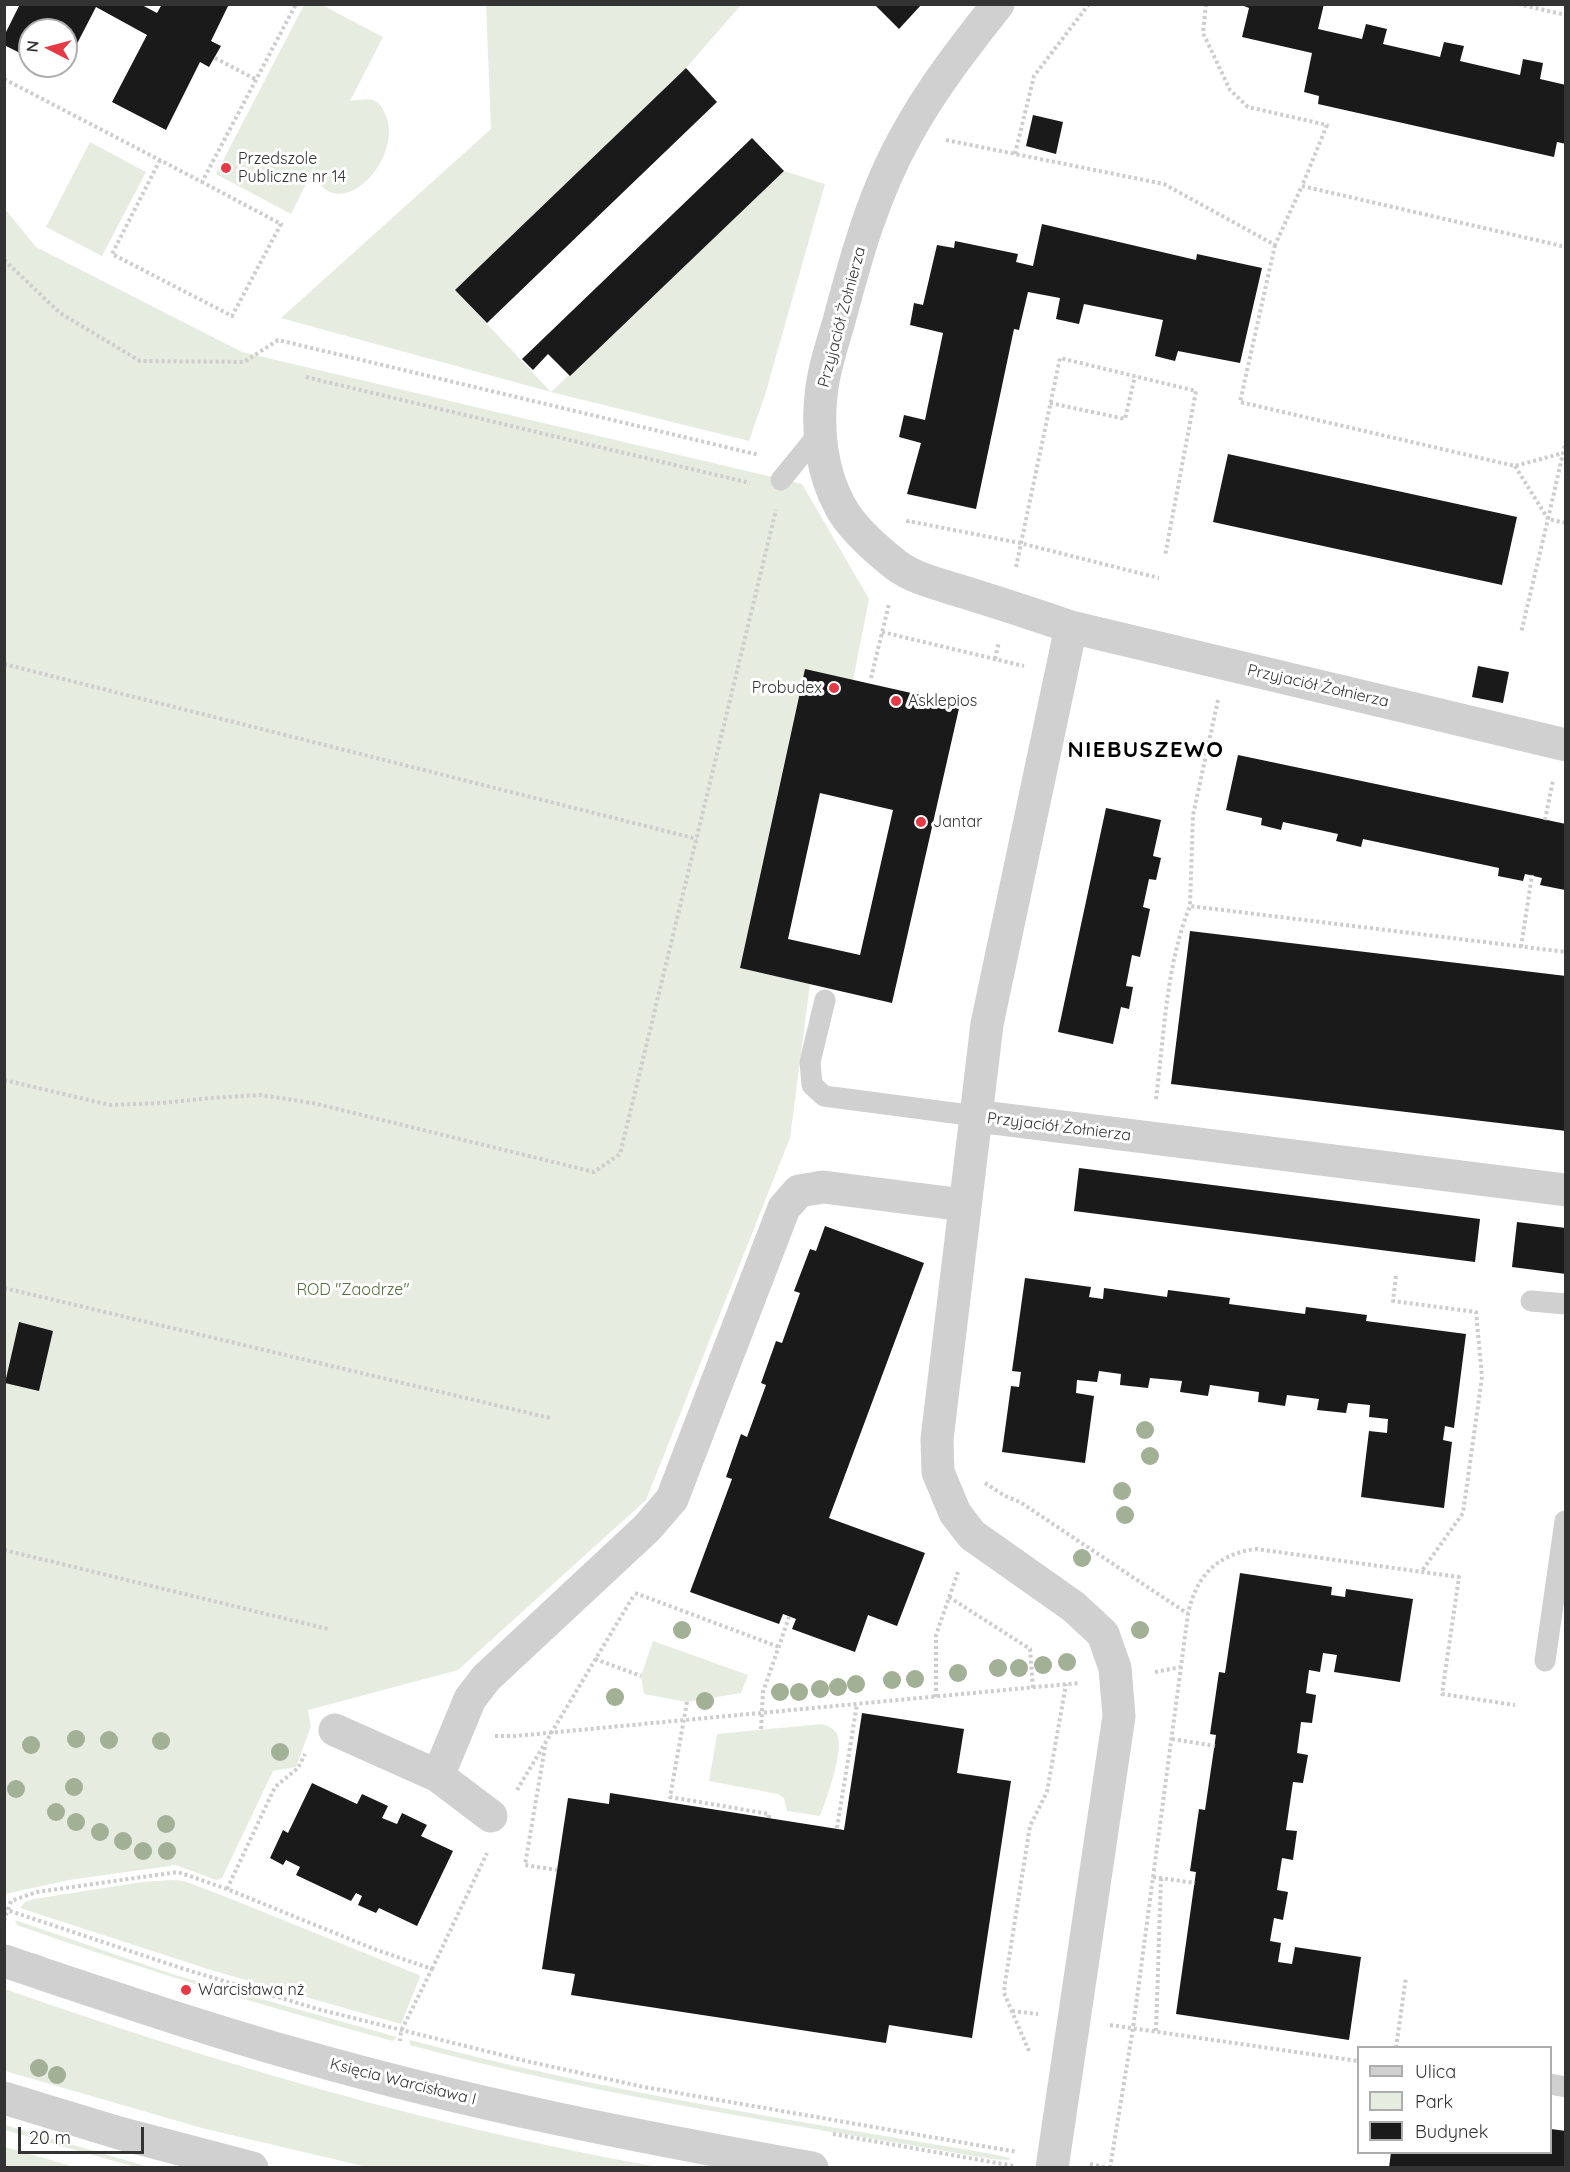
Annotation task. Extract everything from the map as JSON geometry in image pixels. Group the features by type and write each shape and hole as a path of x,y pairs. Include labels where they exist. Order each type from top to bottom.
{"street":[{"name":"Przyjaciół Żołnierza","path":"998,4 951,64 908,132 893,159 870,215 850,279 821,395 820,432 825,467 840,507 865,537 898,567 933,582 1071,627 1566,745"},
{"name":"Przyjaciół Żołnierza","path":"1071,627 987,1024 976,1116 1566,1190"},
{"path":"976,1116 938,1439 938,1472 955,1513 972,1535 1074,1607 1103,1634 1114,1668 1119,1716 1038,2160"},
{"path":"438,1776 470,1699 486,1678 647,1528 672,1499 784,1208 799,1191 823,1187 964,1204"},
{"path":"335,1730 438,1776 491,1829"},
{"name":"Księcia Warcisława I","path":"4,1961 202,2027 389,2079 569,2122 812,2168"},
{"path":"4,2098 119,2133 252,2168"}],"lane":[{"path":"777,486 820,432"},
{"path":"825,1000 810,1062 812,1085 824,1096 976,1116"},
{"path":"1531,1301 1566,1304"},
{"path":"1545,1661 1565,1519"}],"path":[{"path":"202,182 296,4"},
{"path":"1015,154 1034,76 1089,4"},
{"path":"1206,4 1203,33 1230,90 1248,107 1327,125 1275,245 1240,402 1515,466 1563,453"},
{"path":"1518,4 1566,15"},
{"path":"214,58 256,80"},
{"path":"4,79 160,160 281,224 232,316 112,254 160,160"},
{"path":"908,132 1164,184 1275,245"},
{"path":"1302,186 1566,247"},
{"path":"4,260 60,313 140,361 244,362 278,340 795,463"},
{"path":"995,659 1059,358 1196,391 1165,556"},
{"path":"1050,403 1125,419 1135,376"},
{"path":"4,1080 110,1105 260,1095 314,1102 594,1172 620,1154 778,505 777,486 765,487 306,377"},
{"path":"1521,633 1566,440"},
{"path":"1515,466 1548,519 1566,523"},
{"path":"898,519 908,521"},
{"path":"882,632 1061,675"},
{"path":"4,664 697,839"},
{"path":"1157,1087 1179,931 1190,906 1193,815 1226,664"},
{"path":"1521,947 1532,875"},
{"path":"1190,906 1566,952"},
{"path":"1396,1276 1393,1301 1476,1312 1482,1377 1463,1513 1421,1572"},
{"path":"4,1288 550,1418"},
{"path":"980,1479 1005,1496 1020,1502 1188,1614"},
{"path":"936,1697 936,1635 972,1535"},
{"path":"1110,2168 1133,2028 1188,1614 1192,1594 1199,1582 1218,1563 1239,1551 1256,1549 1459,1577 1442,1694 1515,1705"},
{"path":"4,1550 328,1629"},
{"path":"518,1790 641,1584"},
{"path":"635,1593 778,1647"},
{"path":"949,1597 1030,1649 1033,1688"},
{"path":"761,1729 763,1692 789,1617"},
{"path":"595,1659 641,1676"},
{"path":"515,1736 1066,1684 1047,1792 1030,1826 1028,1838 1004,1993 1012,2010"},
{"path":"687,1702 670,1797 770,1814 769,1818"},
{"path":"837,1828 857,1704"},
{"path":"227,1889 274,1787 298,1768 315,1732 335,1730"},
{"path":"1172,1739 1215,1746"},
{"path":"546,1742 525,1865 557,1870"},
{"path":"399,2046 401,2031 432,1969 491,1829"},
{"path":"6,1924 6,1909 11,1901 37,1892 178,1872 227,1889 374,1949 432,1969"},
{"path":"1153,1877 1195,1883"},
{"path":"1156,2031 1161,1878"},
{"path":"6,1909 184,1969 401,2031 644,2087 1038,2160"},
{"path":"1396,2046 1406,1977"},
{"path":"1138,2029 1357,2061"},
{"path":"827,2133 1016,2166"}],"green space":[{"path":"304,5 322,5 383,37 350,101 367,99 377,102 385,114 389,130 387,146 380,162 371,176 359,187 345,193 333,193 321,185 314,168 291,214 216,174"},
{"path":"486,5 741,5 686,68 455,290 551,392 281,318 491,129"},
{"path":"90,142 146,172 102,256 46,227"},
{"path":"784,171 825,184 765,395 749,441 551,392"},
{"name":"ROD \"Zaodrze\"","path":"4,208 36,247 242,352 802,484 869,599 853,680 803,676 740,968 810,984 790,1138 646,1500 458,1670 308,1710 311,1726 296,1767 273,1771 222,1878 216,1880 176,1865 69,1880 5,1894"},
{"path":"653,1641 748,1675 741,1693 687,1702 644,1694 641,1676"},
{"path":"822,1724 829,1726 837,1734 839,1751 834,1775 820,1816 787,1811 784,1798 778,1794 709,1781 717,1734"},
{"path":"184,1881 226,1897 419,1975 401,2024 211,1970 20,1908 25,1902 34,1899 142,1882"},
{"path":"15,1920 175,1975 397,2037 393,2041 204,1987 17,1925"},
{"path":"5,1989 166,2043 329,2092 493,2133 659,2167 367,2167 202,2128 5,2071"},
{"path":"410,2040 627,2090 1010,2158 1009,2160 992,2159 627,2095 410,2045"},
{"path":"5,2125 149,2167 135,2167 5,2130"},
{"path":"5,2147 75,2167 5,2167"}],"building":[{"path":"20,4 140,4 157,13 162,4 229,4 211,41 221,46 209,67 200,62 166,130 112,102 147,35 96,7 78,42 78,18 18,18 18,52 4,45 4,36"},
{"path":"874,4 922,4 899,29"},
{"path":"1239,4 1324,4 1318,29 1362,39 1366,24 1387,29 1383,44 1440,57 1444,42 1464,46 1460,61 1520,75 1523,59 1543,63 1540,79 1566,85 1566,144 1557,142 1554,157 1318,104 1319,96 1304,92 1312,53 1242,37 1249,8"},
{"path":"686,68 717,102 487,323 455,290"},
{"path":"1033,115 1063,122 1056,154 1026,146"},
{"path":"752,138 784,171 570,376 548,354 533,370 522,359"},
{"path":"1042,224 1196,260 1197,254 1262,268 1240,363 1178,351 1175,361 1155,356 1163,320 1084,304 1079,324 1056,319 1060,298 1028,292 1019,330 1014,329 976,509 907,494 921,443 899,437 904,415 925,420 943,333 910,325 914,303 923,305 937,245 954,248 955,241 1018,254 1016,262 1033,266"},
{"path":"1228,454 1517,517 1502,585 1213,522"},
{"path":"1478,666 1509,672 1503,703 1472,697"},
{"path":"805,669 960,704 892,1003 740,968","holes":["820,793 893,810 860,955 788,939"]},
{"path":"1238,755 1566,824 1565,890 1540,885 1542,878 1525,874 1523,881 1498,876 1499,868 1363,839 1361,847 1336,841 1338,834 1283,822 1281,830 1261,825 1262,818 1226,810"},
{"path":"1106,808 1161,820 1153,856 1161,858 1156,880 1149,879 1143,907 1150,909 1140,957 1132,955 1126,986 1133,987 1129,1009 1121,1007 1113,1044 1058,1032"},
{"path":"1190,931 1566,976 1566,1131 1171,1084"},
{"path":"1079,1168 1480,1219 1475,1262 1074,1211"},
{"path":"1517,1222 1566,1228 1566,1274 1512,1267"},
{"path":"825,1226 924,1263 829,1518 925,1553 897,1626 868,1615 855,1652 792,1629 796,1619 783,1614 779,1624 690,1592 732,1479 726,1477 741,1434 747,1437 766,1385 761,1383 776,1341 782,1343 800,1293 794,1291 810,1249 816,1251"},
{"path":"1025,1278 1091,1287 1089,1297 1103,1299 1104,1288 1167,1297 1168,1290 1230,1298 1229,1304 1305,1314 1306,1307 1367,1315 1366,1321 1466,1334 1454,1428 1445,1426 1443,1440 1452,1442 1444,1508 1361,1497 1369,1431 1387,1433 1388,1419 1369,1417 1370,1405 1348,1403 1346,1413 1317,1410 1319,1399 1287,1395 1285,1406 1258,1402 1259,1392 1210,1385 1208,1396 1180,1392 1182,1381 1150,1378 1148,1388 1120,1385 1121,1374 1099,1371 1097,1382 1077,1380 1076,1393 1094,1396 1085,1463 1002,1452 1011,1386 1019,1387 1021,1372 1012,1371"},
{"path":"19,1322 53,1331 39,1391 5,1383"},
{"path":"1240,1573 1332,1587 1331,1595 1345,1597 1346,1589 1413,1599 1400,1682 1334,1672 1337,1655 1323,1653 1320,1672 1309,1670 1306,1693 1316,1695 1312,1723 1301,1722 1297,1753 1308,1755 1303,1783 1293,1782 1286,1830 1297,1831 1293,1860 1282,1858 1277,1890 1288,1892 1283,1920 1274,1918 1270,1941 1281,1943 1278,1962 1292,1964 1295,1947 1361,1957 1349,2040 1176,2014 1196,1872 1190,1871 1199,1809 1205,1810 1216,1735 1210,1734 1219,1672 1225,1673"},
{"path":"862,1713 964,1729 957,1773 1011,1781 972,2038 889,2025 886,2043 571,1995 575,1974 542,1969 568,1798 609,1804 610,1793 844,1830"},
{"path":"312,1783 357,1804 362,1794 388,1806 382,1818 397,1824 402,1813 427,1825 421,1836 453,1851 417,1926 379,1908 376,1913 358,1905 362,1896 356,1893 351,1901 296,1875 300,1867 286,1860 283,1865 270,1858 283,1830 288,1833"},
{"path":"1552,2129 1566,2131 1566,2168 1389,2168 1391,2154 1552,2154"}],"place":[{"name":"Przedszole Publiczne nr 14","path":"226,168"},
{"name":"Probudex","path":"834,688"},
{"name":"Asklepios","path":"896,701"},
{"name":"Jantar","path":"921,822"},
{"name":"Warcisława nż","path":"186,1990"}],"district":[{"name":"NIEBUSZEWO","path":"1146,750"}]}
